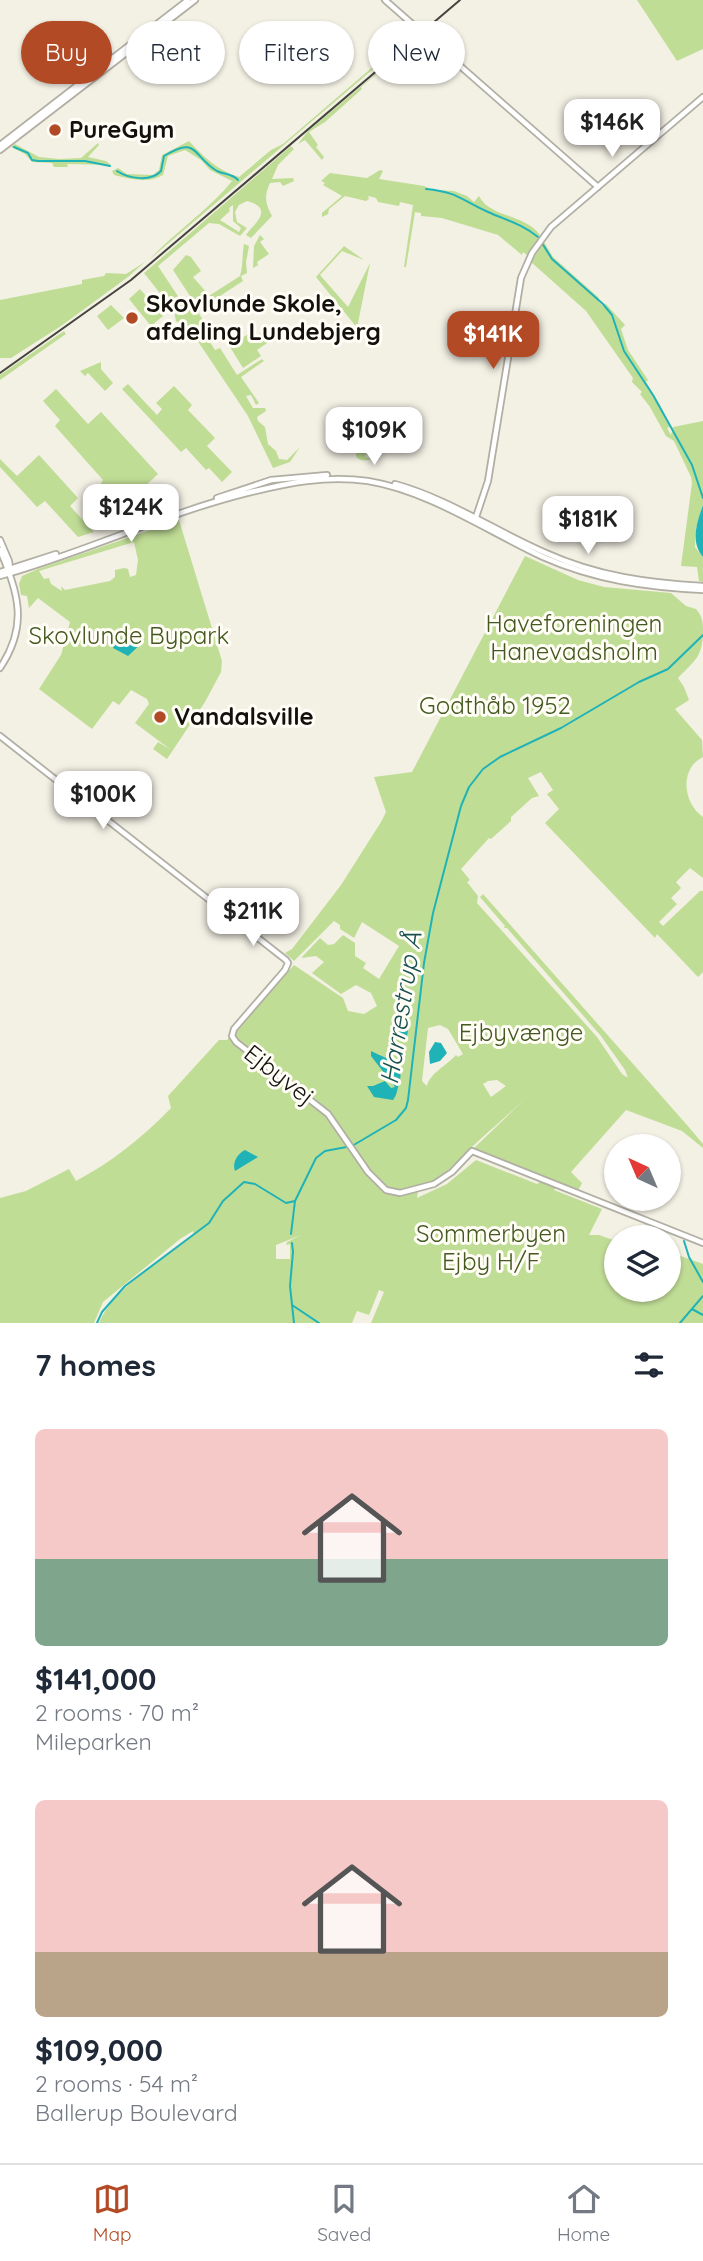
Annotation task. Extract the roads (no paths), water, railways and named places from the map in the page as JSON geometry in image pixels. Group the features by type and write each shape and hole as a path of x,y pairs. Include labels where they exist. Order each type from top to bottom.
{"street":[{"path":"0,147 188,0"},
{"path":"7,141 195,0"},
{"path":"385,0 598,187"},
{"path":"475,520 486,492 518,288 536,246 548,231 703,97"},
{"path":"0,574 218,501 266,488 318,479 352,479 394,487 431,501 475,520 567,567 601,578 658,588 703,588"},
{"path":"0,540 9,561 9,570"},
{"path":"0,550 9,570 19,607 19,621 13,644 0,668"},
{"name":"Ejbyvej","path":"0,736 286,960 288,963 285,970 234,1029 232,1036 236,1042 322,1108 380,1186 400,1193 420,1189 443,1179 472,1151 703,1243"}],"water":[{"path":"703,505 703,557 696,538"},
{"path":"133,635 139,636 142,643 128,656 113,648 114,641"},
{"path":"405,1004 410,1019 406,1042 398,1033 406,1025 400,1009"},
{"path":"435,1042 441,1043 447,1053 440,1061 430,1064 429,1052"},
{"path":"371,1051 394,1062 400,1070 399,1084 393,1100 374,1097 367,1086 385,1081 391,1088 395,1087 371,1056"},
{"path":"245,1150 258,1157 235,1171 236,1159"}],"waterway":[{"path":"14,147 28,153 32,160 85,161 110,166"},
{"path":"117,171 128,176 152,177 161,171 164,156 183,147 194,150 217,171 238,180"},
{"path":"426,189 459,197 520,225 538,237"},
{"path":"542,243 552,259 612,315 624,351 653,395 692,465 703,498"},
{"name":"Harrestrup Å","path":"97,1323 102,1312 125,1286 209,1223 223,1201 244,1182 255,1184 286,1203 295,1201 316,1158 325,1151 352,1146 396,1120 406,1108 408,1100 424,963 433,913 461,806 469,787 483,769 500,757 561,728 639,682 668,669 703,635"},
{"path":"291,1234 295,1201"},
{"path":"684,1241 689,1257 703,1282"},
{"path":"292,1243 290,1286 294,1323"},
{"path":"680,1323 703,1296"},
{"path":"292,1305 319,1323"},
{"path":"692,1309 703,1315"}],"tram line":[{"path":"0,373 131,280 460,0"}],"place":[{"name":"PureGym","path":"55,130"},
{"name":"Skovlunde Skole, afdeling Lundebjerg","path":"132,318"},
{"name":"Vandalsville","path":"160,717"}],"park label":[{"name":"Skovlunde Bypark","path":"129,636"},
{"name":"Haveforeningen Hanevadsholm","path":"574,638"},
{"name":"Godthåb 1952","path":"495,706"},
{"name":"Ejbyvænge","path":"521,1033"},
{"name":"Sommerbyen Ejby H/F","path":"491,1248"}]}
